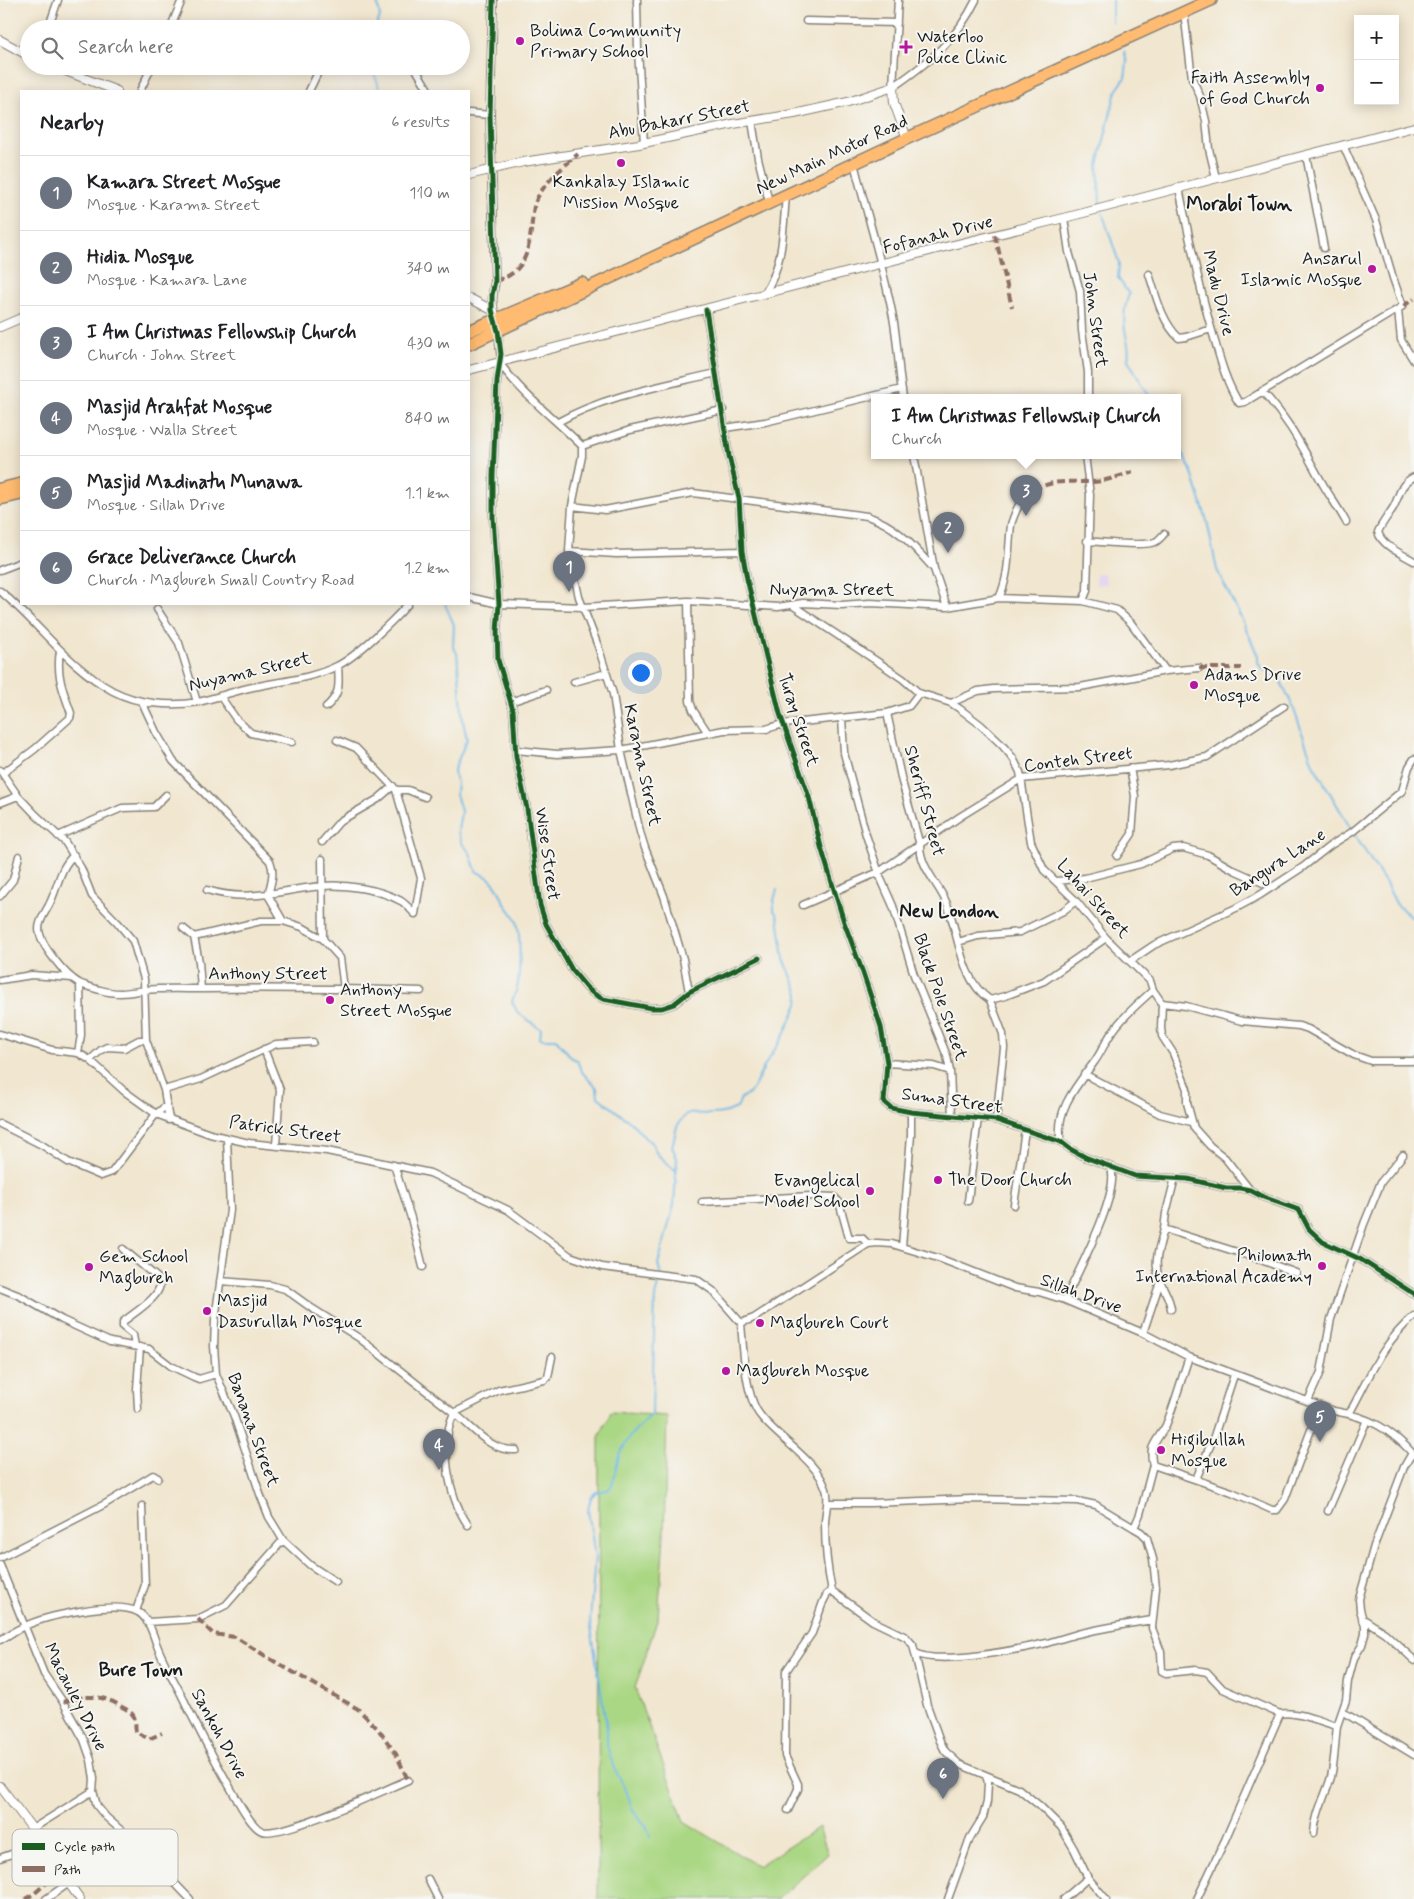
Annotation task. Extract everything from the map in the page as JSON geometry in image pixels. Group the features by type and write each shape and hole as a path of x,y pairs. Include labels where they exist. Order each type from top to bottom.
{"highway":[{"name":"New Main Motor Road","path":"470,343 495,320 605,273 905,133 1197,0"},
{"name":"New Main Motor Road","path":"470,331 786,196 1211,0"},
{"path":"0,489 20,484"},
{"path":"0,499 20,494"}],"street":[{"path":"51,20 58,0"},
{"path":"174,20 182,0"},
{"path":"493,0 490,115 495,281 492,295 495,320"},
{"path":"638,0 639,74 644,143"},
{"path":"898,0 893,87 894,103 905,133"},
{"path":"893,87 932,60 962,24 976,0"},
{"path":"1184,12 1192,78 1200,96 1216,178"},
{"path":"806,21 897,23"},
{"path":"0,40 20,51"},
{"path":"76,75 114,90"},
{"path":"140,90 148,75"},
{"path":"309,90 317,75"},
{"path":"419,75 428,90"},
{"name":"Abu Bakarr Street","path":"470,174 523,162 644,143 848,102 893,87"},
{"path":"470,113 490,115"},
{"path":"752,121 758,158 768,198"},
{"name":"Fofanah Drive","path":"470,370 1414,127"},
{"path":"1344,145 1376,220 1403,306 1262,391 1280,410 1346,522"},
{"path":"1306,155 1324,248"},
{"path":"854,163 882,264 895,328 897,360 903,394"},
{"name":"Madu Drive","path":"1178,188 1200,290 1219,358 1239,403 1262,391"},
{"path":"764,294 773,281 779,263 786,196"},
{"name":"John Street","path":"1064,218 1069,252 1080,291 1082,330 1088,372 1088,394"},
{"path":"1149,274 1160,307 1172,331 1179,338 1186,338 1211,329"},
{"path":"470,299 495,320"},
{"name":"Turay Street","path":"706,310 735,486 739,498 742,551 764,656 783,724 809,797 821,847 844,922 881,1027 887,1063 884,1102"},
{"path":"1398,310 1402,340 1414,361"},
{"path":"0,328 20,318"},
{"name":"Wise Street","path":"495,320 501,363 497,381 493,476 493,518 499,604 498,660 513,710 516,750 528,816 540,905 546,924 572,970 586,988 603,999 619,1002 662,1008 674,1004 689,992 759,958"},
{"path":"501,363 541,410 558,422 582,446 630,430 723,410"},
{"path":"558,422 580,410 637,392 716,373"},
{"path":"878,394 902,388"},
{"path":"725,428 764,422 871,396"},
{"name":"Karama Street","path":"582,446 580,470 572,506 569,551 579,597 606,673 616,712 621,750 645,848 662,889 685,970 689,992"},
{"path":"915,459 934,569 947,607"},
{"path":"1084,601 1087,591 1087,541 1090,495 1086,459"},
{"path":"1414,477 1400,488 1394,506 1378,532 1391,548 1414,561"},
{"path":"572,506 605,510 655,502 693,493 866,516 882,521 908,540 934,569"},
{"path":"999,598 1003,590 1007,568 1011,523 1023,496"},
{"path":"1087,541 1150,543 1155,542 1164,534"},
{"path":"569,551 616,554 742,551"},
{"path":"0,570 20,562"},
{"name":"Nuyama Street","path":"0,591 36,623 60,651 98,682 114,692 142,702 197,702 252,688 290,681 338,666 362,648 407,605"},
{"name":"Nuyama Street","path":"470,597 499,604 583,607 688,601 778,607 802,603 841,605 870,603 947,607 999,598 1084,601 1116,610 1124,616 1166,671"},
{"path":"688,601 691,705 708,733"},
{"name":"Lahai Street","path":"792,605 903,679 918,693 951,703 982,725 1002,745 1013,758 1020,772 1031,842 1044,870 1076,901 1106,938 1150,981 1153,990"},
{"path":"157,609 179,643 197,702"},
{"path":"60,651 59,677 71,714 70,718 35,749 1,772 18,796 74,855 92,896 133,942 144,979 146,1040 164,1090 169,1120"},
{"path":"326,706 335,699 338,691 338,666"},
{"path":"951,703 978,691 1080,687 1166,671 1199,668"},
{"path":"574,682 606,673"},
{"path":"510,702 546,690"},
{"path":"516,750 557,754 621,750 724,730 766,729 783,724 887,713 909,706 918,693"},
{"path":"220,696 236,720 251,732 292,742"},
{"path":"142,702 156,732 173,761 270,861 273,875 268,895 283,921"},
{"name":"Conteh Street","path":"803,905 878,872 961,816 1021,779 1169,765 1207,757 1284,706"},
{"name":"Sheriff Street","path":"887,713 902,782 920,845 920,855 946,904 971,978 982,995 990,1000"},
{"name":"Black Pole Street","path":"842,718 844,753 866,835 878,872 893,906 910,962 943,1047 950,1071 952,1116"},
{"path":"207,890 252,897 322,886 367,889 401,902 415,914 420,878 395,788 356,748 336,740"},
{"name":"Bangura Lane","path":"1130,961 1154,944 1236,908 1272,888 1352,832 1402,791 1409,767 1414,759"},
{"path":"1117,856 1132,834 1135,796 1130,768"},
{"path":"322,842 340,821 395,788 408,790 426,797"},
{"path":"0,803 18,796"},
{"path":"58,836 122,808 154,808 166,796"},
{"path":"1057,881 1084,878 1141,864 1173,849 1183,848 1208,855 1272,888"},
{"path":"0,1034 52,1050 78,1053 81,1035 80,984 72,978 49,952 39,930 39,924 53,896 62,870 68,860 74,855"},
{"path":"0,896 12,880 19,856"},
{"path":"322,859 323,939"},
{"path":"958,942 978,936 1020,932 1063,911 1076,901"},
{"path":"194,937 261,921 283,921 302,927 323,939 340,958 344,989"},
{"path":"183,928 194,937 199,962 201,989"},
{"path":"996,1120 1004,1048 1003,1034 990,1000 1044,982 1106,938"},
{"path":"0,980 32,975 72,978"},
{"name":"Anthony Street","path":"80,984 120,994 145,990 201,989 421,991"},
{"path":"1061,1142 1059,1134 1064,1111 1072,1091 1096,1060 1112,1032 1124,1016 1153,990 1162,1003 1162,1036 1173,1053 1187,1089 1187,1103 1194,1128 1210,1146 1225,1158 1250,1190 1263,1198 1299,1210 1309,1229 1323,1242 1360,1259 1414,1294"},
{"path":"1162,1003 1186,1006 1242,1021 1299,1026 1354,1055 1371,1061 1414,1061"},
{"path":"90,1060 107,1048 124,1048 138,1040 146,1040"},
{"path":"164,1090 201,1079 283,1042 313,1042"},
{"path":"264,1049 280,1090 276,1145"},
{"name":"Patrick Street","path":"78,1053 90,1060 124,1091 156,1114 169,1120 249,1143 327,1151 430,1173 508,1210 570,1256 581,1261 602,1268 687,1277 701,1282 713,1291 741,1322"},
{"path":"887,1063 934,1066 950,1071"},
{"path":"1084,1074 1160,1114 1191,1122"},
{"name":"Suma Street","path":"884,1102 891,1108 911,1112 996,1120 1061,1142 1070,1149 1111,1168 1135,1176 1188,1179 1211,1185 1250,1190"},
{"path":"0,1124 42,1144 68,1162 102,1176 112,1172 156,1114 167,1105"},
{"path":"902,1247 911,1135 911,1112"},
{"path":"968,1201 978,1118"},
{"path":"1014,1205 1025,1130"},
{"name":"Banana Street","path":"227,1138 230,1210 220,1281 214,1346 216,1374 234,1416 269,1517 283,1540 310,1564 336,1582"},
{"path":"1308,1402 1321,1372 1331,1319 1364,1224 1381,1182 1403,1155"},
{"path":"394,1165 423,1267"},
{"path":"1065,1300 1085,1260 1106,1204 1113,1174 1111,1168"},
{"path":"1171,1309 1169,1298 1160,1282 1156,1256 1175,1178"},
{"path":"702,1202 811,1196 834,1197 839,1202 849,1238 862,1238 868,1244 754,1318 741,1322 746,1371 754,1407 759,1415 795,1448 819,1476 826,1489 828,1503 825,1535 832,1591 873,1621 906,1637 913,1644 927,1705 945,1750 959,1764 1019,1789 1040,1806 1061,1828 1088,1878 1106,1899"},
{"path":"1164,1229 1253,1257 1296,1273"},
{"name":"Sillah Drive","path":"868,1244 877,1243 902,1247 941,1259 1015,1288 1040,1292 1065,1300 1143,1333 1189,1357 1234,1375 1334,1411 1367,1420 1384,1428 1401,1441 1413,1454"},
{"path":"124,1249 160,1280 161,1285 160,1290 144,1306 123,1322 123,1327 133,1334 137,1346 138,1409"},
{"path":"220,1281 270,1285 285,1289 359,1338 496,1448 507,1451 516,1450"},
{"path":"1143,1333 1160,1282"},
{"path":"0,1288 20,1296 62,1320 110,1342 149,1349 172,1366 199,1379 216,1374"},
{"path":"1349,1414 1381,1354 1398,1330 1414,1316"},
{"path":"468,1525 461,1515 455,1499 447,1461 448,1429 454,1413 499,1390 544,1380 548,1377 552,1357"},
{"path":"1134,1528 1140,1514 1153,1464 1151,1459 1154,1444 1164,1430 1189,1357"},
{"path":"1196,1479 1213,1439 1234,1375"},
{"path":"1153,1464 1196,1479 1272,1510 1277,1510 1285,1498 1320,1406"},
{"path":"1328,1511 1367,1420"},
{"path":"1314,1833 1314,1822 1322,1806 1333,1766 1337,1726 1343,1712 1354,1658 1362,1645 1365,1634 1360,1599 1374,1546 1404,1468 1413,1454"},
{"path":"0,1558 105,1504 153,1475 158,1478"},
{"path":"828,1503 871,1504 972,1499 1077,1501 1096,1505 1142,1532 1147,1538 1155,1572 1156,1600 1152,1628 1161,1652 1162,1671 1166,1673 1196,1670 1207,1672 1223,1689 1280,1714 1299,1715 1337,1726"},
{"path":"0,1640 24,1626 87,1610 115,1608 136,1611 145,1585 142,1506"},
{"path":"147,1622 198,1619 226,1605 283,1540"},
{"name":"Macauley Drive","path":"0,1565 44,1674 63,1702 84,1740 91,1760 94,1779 93,1791 97,1806 120,1829"},
{"path":"788,1810 798,1789 798,1784 785,1756 786,1670 812,1633 823,1602 827,1594 832,1591"},
{"name":"Sankoh Drive","path":"136,1611 147,1622 201,1735 253,1824 260,1830 269,1832 308,1822 408,1780"},
{"path":"1362,1618 1385,1633 1414,1660"},
{"path":"916,1653 926,1657 944,1659 1013,1650 1048,1643 1076,1634 1152,1620"},
{"path":"1343,1712 1414,1755"},
{"path":"1197,1899 1280,1714"},
{"path":"948,1899 970,1838 988,1802 988,1782 986,1776"},
{"path":"0,1786 32,1829 93,1791"},
{"path":"0,1858 12,1854"},
{"path":"1064,1899 1088,1878"},
{"path":"428,1879 438,1899"},
{"path":"46,1899 65,1886"},
{"path":"71,1886 80,1899"},
{"name":"Macauley Drive","path":"178,1886 190,1899"}],"shaded area":[{"path":"1105,573 1106,584 1096,585 1096,574"}],"green space":[{"path":"611,1412 667,1416 664,1537 658,1618 635,1688 684,1821 758,1866 819,1827 828,1854 778,1899 598,1899 599,1437"}],"waterway":[{"path":"377,0 380,17 379,20"},
{"path":"1112,0 1112,23"},
{"path":"1100,204 1098,165 1116,91 1125,78 1127,62 1124,51"},
{"path":"375,75 379,90"},
{"path":"1102,212 1119,263 1118,278 1129,294 1124,320 1129,350 1128,360 1148,394"},
{"path":"1181,451 1191,470 1207,521 1217,570 1243,622 1258,656 1258,662 1261,668 1277,676 1281,682 1292,704 1313,764 1351,829"},
{"path":"445,605 454,625 453,647 457,653 463,721 467,739 454,770 457,782 456,794 461,811 458,832 462,843 470,853 476,871 489,878 498,889 504,903 515,917 518,925 519,974 512,1002 518,1013 541,1029 540,1037 542,1039 556,1039 572,1058 577,1060 581,1071 597,1088 598,1097 634,1125 652,1143 657,1154 677,1172"},
{"path":"1354,834 1385,882 1397,905 1414,919"},
{"path":"650,1837 647,1827 633,1811 625,1787 614,1769 607,1745 607,1729 590,1621 595,1556 588,1510 591,1497 596,1492 607,1490 612,1486 619,1455 630,1436 652,1414 655,1296 661,1276 658,1264 674,1205 677,1158 672,1147 677,1126 686,1114 717,1114 737,1108 741,1098 749,1094 754,1087 784,1035 798,1004 799,994 784,959 778,918 774,910 777,890"}],"marked path":[{"path":"495,281 505,277 520,266 527,251 534,207 538,196 554,176 578,154"},
{"path":"995,235 1012,307"},
{"path":"1403,306 1414,299"},
{"path":"1023,496 1048,484 1101,481 1133,472"},
{"path":"1199,668 1241,668"},
{"path":"198,1619 213,1634 235,1637 358,1709 378,1729 396,1754 408,1780"},
{"path":"63,1702 86,1697 108,1700 132,1714 135,1719 136,1732 149,1739 162,1733"},
{"path":"25,1899 43,1886"}],"cycle path":[{"path":"493,0 490,115 495,281 492,295 492,310 498,331 501,354 497,381 493,476 493,518 499,604 498,660 513,710 516,757 527,809 540,905 546,924 572,970 587,988 603,999 651,1008 662,1008 674,1004 689,992 759,958"},
{"path":"706,310 729,456 739,498 742,551 747,579 780,714 809,797 821,847 844,922 881,1027 887,1063 884,1102 891,1108 911,1112 996,1120 1061,1142 1085,1157 1135,1176 1188,1179 1226,1188 1250,1190 1263,1197 1299,1210 1309,1229 1323,1242 1360,1259 1414,1294"}],"place":[{"name":"Bolima Community Primary School","path":"520,41"},
{"name":"Waterloo Police Clinic","path":"906,47"},
{"name":"Faith Assembly of God Church","path":"1320,88"},
{"name":"Kankalay Islamic Mission Mosque","path":"621,163"},
{"name":"Ansarul Islamic Mosque","path":"1372,269"},
{"name":"I Am Christmas Fellowship Church","path":"1026,516"},
{"name":"Hidia Mosque","path":"948,553"},
{"name":"Kamara Street Mosque","path":"569,592"},
{"name":"Adams Drive Mosque","path":"1194,685"},
{"name":"Anthony Street Mosque","path":"330,1000"},
{"name":"The Door Church","path":"938,1180"},
{"name":"Evangelical Model School","path":"870,1191"},
{"name":"Philomath International Academy","path":"1322,1266"},
{"name":"Gem School Magbureh","path":"89,1267"},
{"name":"Masjid Dasurullah Mosque","path":"207,1311"},
{"name":"Magbureh Court","path":"760,1323"},
{"name":"Magbureh Mosque","path":"726,1371"},
{"name":"Masjid Madinatu Munawa","path":"1320,1442"},
{"name":"Higibullah Mosque","path":"1161,1450"},
{"name":"Masjid Arahfat Mosque","path":"439,1470"},
{"name":"Grace Deliverance Church","path":"943,1799"}],"district":[{"name":"Morabi Town","path":"1239,204"},
{"name":"New London","path":"949,911"},
{"name":"Bure Town","path":"141,1670"}]}
